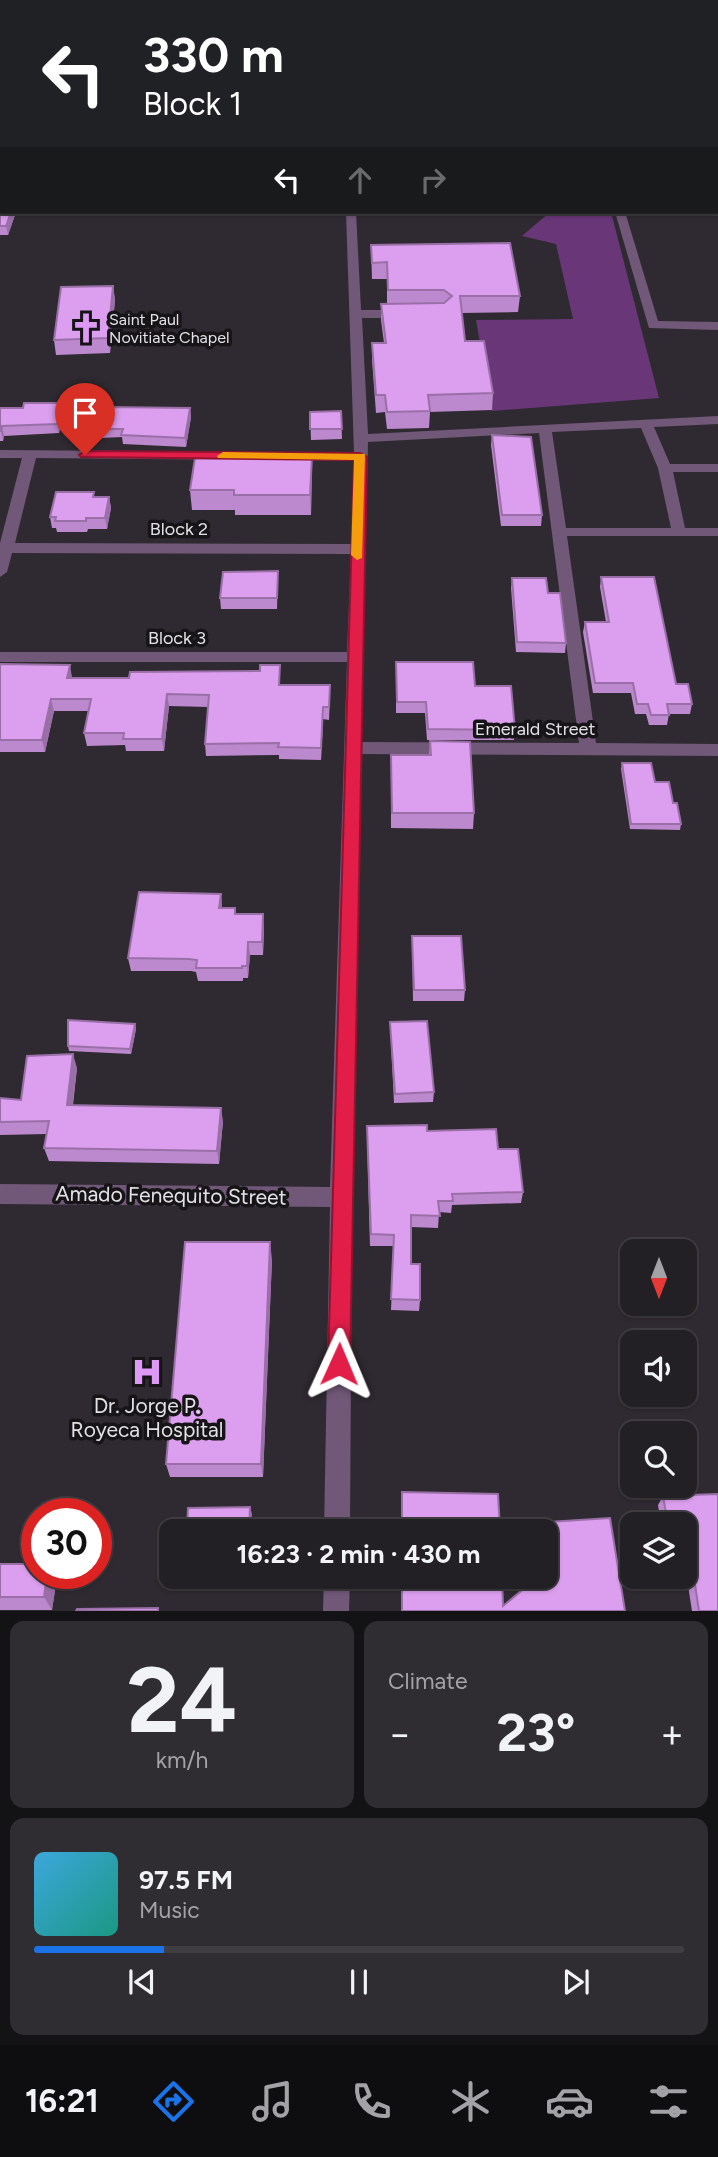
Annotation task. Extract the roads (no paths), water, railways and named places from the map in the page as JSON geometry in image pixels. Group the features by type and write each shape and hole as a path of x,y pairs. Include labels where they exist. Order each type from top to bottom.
{"street":[{"path":"337,1519 341,1198 361,447 351,214"},
{"path":"621,214 653,325 718,326"},
{"path":"683,214 714,215"},
{"path":"357,314 418,314"},
{"path":"0,454 361,447 545,428 718,420"},
{"path":"646,424 665,468 680,532"},
{"path":"545,428 588,750"},
{"path":"0,572 3,548 30,454"},
{"path":"665,468 718,468"},
{"path":"561,532 718,532"},
{"name":"Block 2","path":"3,548 358,549"},
{"name":"Block 3","path":"0,657 354,657"},
{"name":"Emerald Street","path":"352,748 718,750"},
{"name":"Amado Fenequito Street","path":"0,1194 123,1193 341,1198"},
{"path":"336,1611 337,1589"}],"place":[{"name":"Saint Paul Novitiate Chapel","path":"86,328"},
{"name":"Dr. Jorge P. Royeca Hospital","path":"147,1372"}]}
